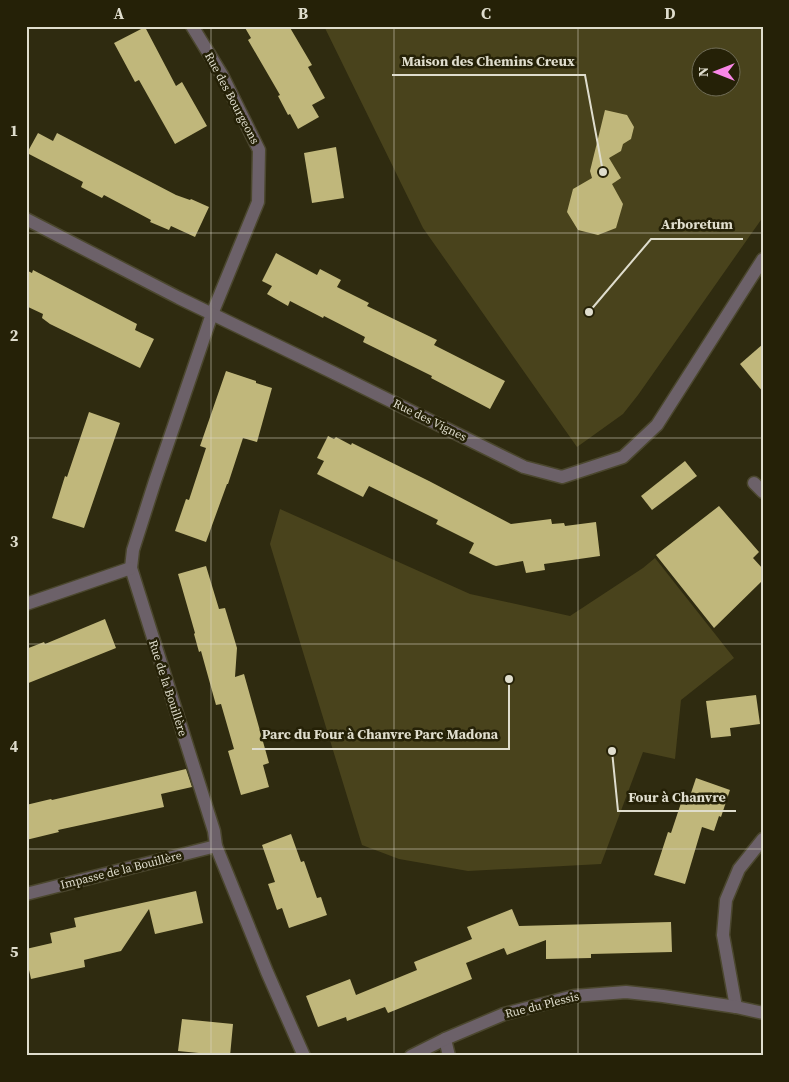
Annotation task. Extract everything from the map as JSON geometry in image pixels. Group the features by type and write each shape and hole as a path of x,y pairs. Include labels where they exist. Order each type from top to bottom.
{"street":[{"name":"Rue des Bourgeons","path":"192,26 222,75 259,150 258,202 212,314"},
{"name":"Rue des Vignes","path":"26,219 179,298 524,467 562,477 623,457 657,425 763,260"},
{"name":"Rue de la Bouillère","path":"212,314 135,542 130,568 211,822 216,846 267,972 304,1056"},
{"path":"26,604 130,568"},
{"path":"736,1007 723,935 726,900 739,870 763,839"},
{"name":"Impasse de la Bouillère","path":"26,894 216,846"},
{"name":"Rue du Plessis","path":"411,1056 504,1014 574,996 626,992 736,1007 763,1013"},
{"path":"445,1039 448,1056"}],"shaded area":[{"path":"324,26 763,26 763,217 623,414 577,447 423,228"},
{"path":"280,509 470,594 570,616 655,558 734,658 681,700 675,759 643,752 601,864 468,871 399,859 362,845 270,544"}],"building":[{"path":"244,26 289,26 312,65 308,67 325,98 312,105 319,117 298,129 290,114 288,115 278,96 280,95 248,40 251,38"},
{"path":"145,27 176,86 182,82 207,126 175,144 139,80 135,82 114,43"},
{"path":"605,110 627,115 634,127 631,139 623,144 621,151 609,158 621,178 612,184 623,204 616,228 598,235 578,230 567,212 573,189 592,178 590,171"},
{"path":"38,133 53,141 57,133 176,195 209,207 195,237 171,226 169,230 150,222 151,220 104,195 102,198 81,187 83,182 27,153"},
{"path":"336,147 344,198 312,203 304,153"},
{"path":"276,253 317,275 320,269 341,280 337,287 369,303 367,306 437,340 434,345 505,381 490,409 431,378 432,376 363,342 365,337 290,301 288,306 267,294 272,286 262,281"},
{"path":"26,270 32,273 33,270 137,324 135,330 154,339 140,368 50,324 42,318 43,314 26,306"},
{"path":"763,344 763,392 740,364"},
{"path":"226,371 272,388 257,442 243,438 206,542 175,531 186,499 189,500 206,448 200,446"},
{"path":"89,412 120,423 84,528 52,518 65,476 67,477"},
{"path":"328,436 334,439 336,437 351,445 352,443 511,524 551,519 552,524 564,523 565,526 596,522 600,556 544,564 545,570 526,573 523,561 493,565 469,553 474,543 436,524 438,520 369,486 363,497 317,474 324,461 317,458"},
{"path":"685,461 697,476 652,510 641,496"},
{"path":"719,506 759,552 753,558 763,569 763,580 714,628 656,555"},
{"path":"206,566 219,609 225,608 237,648 235,677 244,674 269,763 263,765 269,787 241,795 228,751 234,749 221,704 216,705 201,651 199,652 178,574"},
{"path":"105,619 116,648 26,684 26,649 44,642 45,644"},
{"path":"756,695 760,724 730,728 731,736 711,738 706,701"},
{"path":"186,769 192,787 161,794 164,807 58,830 59,832 26,840 26,805"},
{"path":"696,778 730,790 714,831 702,827 685,884 654,875 668,832 671,833 681,803 687,805"},
{"path":"291,834 301,862 304,861 317,898 321,897 327,915 289,928 282,908 277,910 268,884 275,882 262,845"},
{"path":"196,891 203,923 155,934 149,909 121,951 84,960 85,967 31,979 26,949 52,943 50,933 76,927 74,918"},
{"path":"512,909 519,926 671,922 672,952 591,954 591,958 546,959 546,940 507,955 504,948 466,963 472,979 388,1013 385,1007 347,1021 346,1017 318,1027 306,996 350,979 356,995 417,970 414,962 472,939 467,927"},
{"path":"182,1019 233,1024 230,1056 178,1051"}],"place":[{"name":"Maison des Chemins Creux","path":"603,172"},
{"name":"Arboretum","path":"589,312"},
{"name":"Parc du Four à Chanvre Parc Madona","path":"509,679"},
{"name":"Four à Chanvre","path":"612,751"}]}
